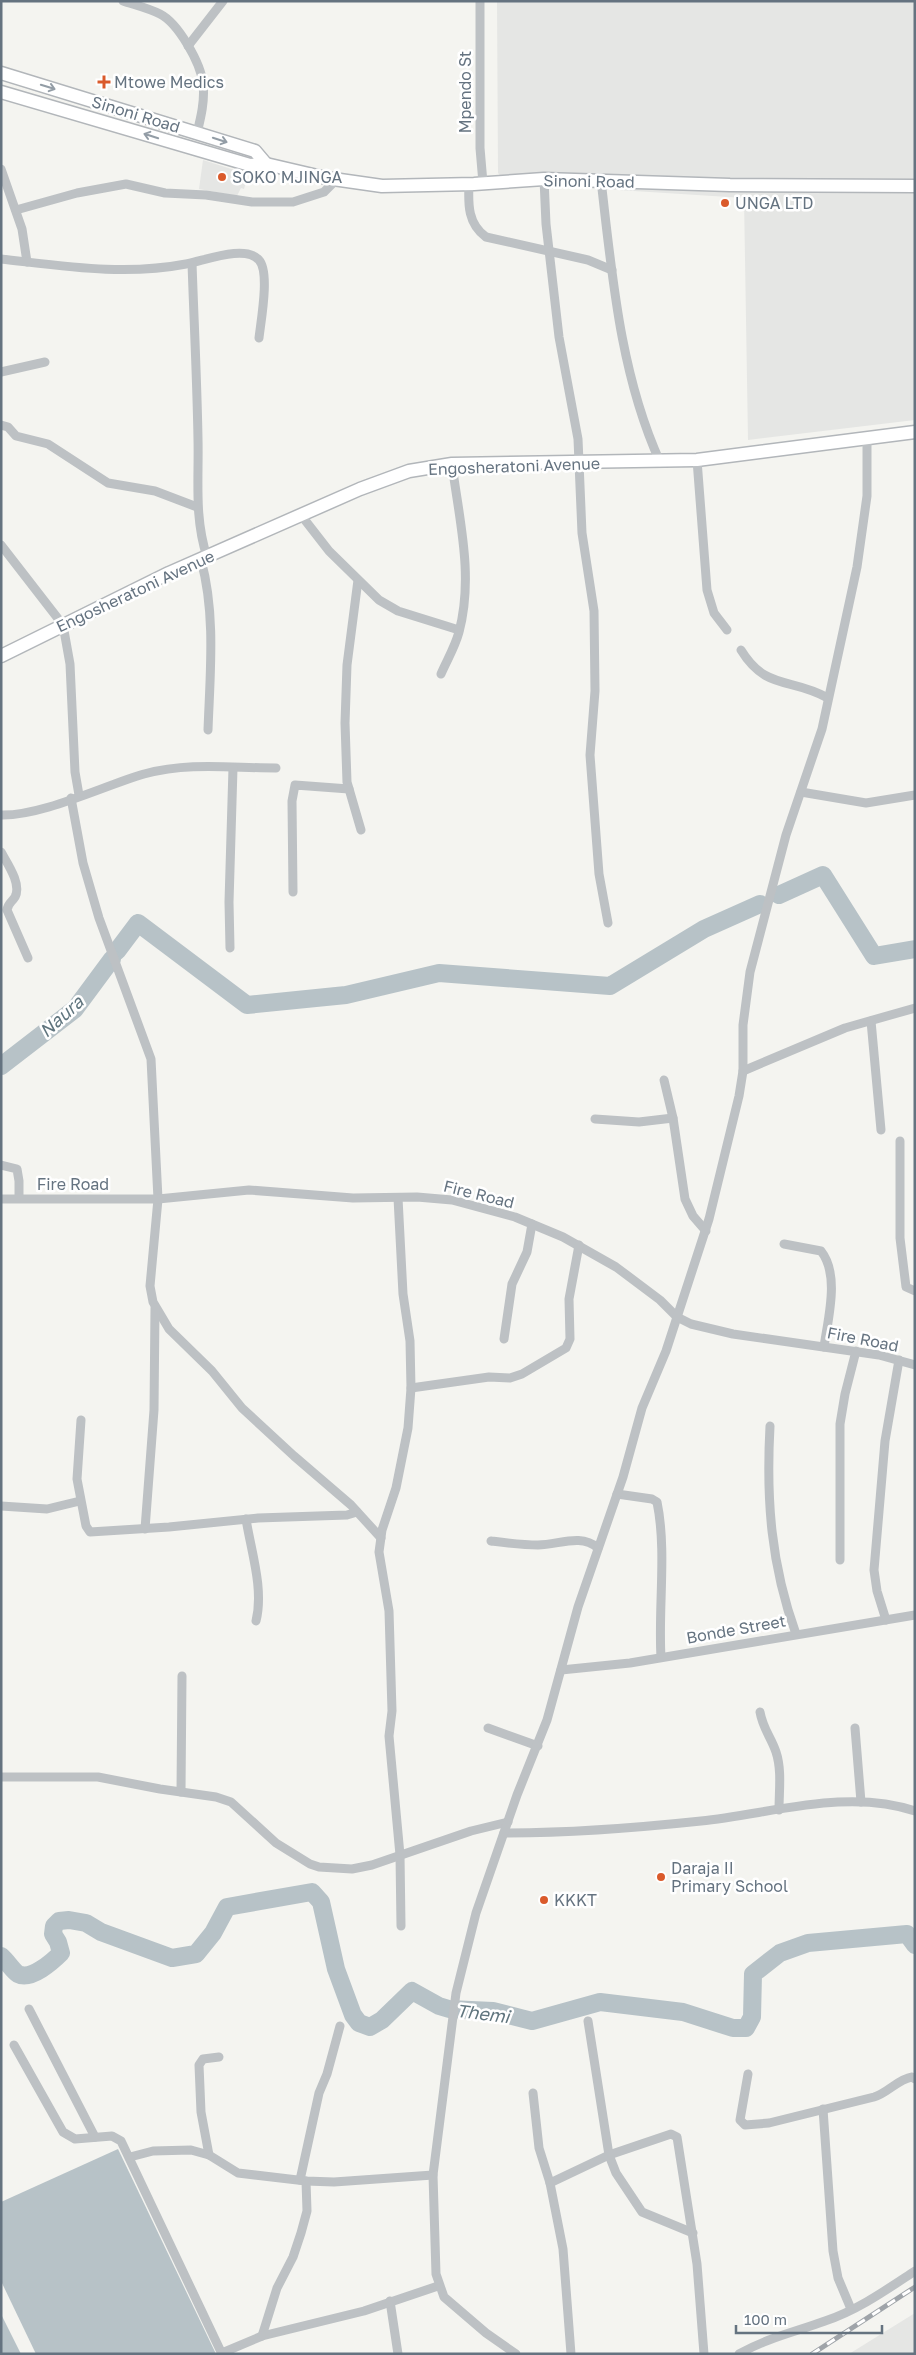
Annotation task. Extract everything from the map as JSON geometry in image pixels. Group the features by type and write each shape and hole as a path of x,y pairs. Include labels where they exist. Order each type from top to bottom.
{"street":[{"path":"123,1 160,14 172,23 188,46 201,73 203,85 198,133"},
{"path":"188,46 223,1"},
{"name":"Mpendo St","path":"480,1 480,148 483,183"},
{"name":"Sinoni Road","path":"1,73 255,151 266,164"},
{"name":"Sinoni Road","path":"1,92 98,118 194,150 250,165 266,164 337,179 382,186 469,184 544,179 730,185 915,186"},
{"path":"1,169 16,210 27,262"},
{"path":"16,210 77,193 126,184 165,193 206,194 252,202 293,202 324,192 337,179"},
{"path":"544,179 549,253 562,360 576,423 580,463 582,532 591,581 595,625 595,692 590,764 599,874 608,923"},
{"path":"601,180 612,270 635,390 650,441 660,462"},
{"path":"469,184 469,208 476,230 486,237 521,244 549,253 588,260 612,270"},
{"path":"1,259 105,270 139,270 192,263 234,253 252,255 258,259 265,272 259,338"},
{"path":"192,263 198,440 197,507 210,613 208,730"},
{"path":"1,372 45,362"},
{"path":"1,425 8,427 16,436 48,444 108,483 155,491 197,507"},
{"name":"Engosheratoni Avenue","path":"1,656 121,595 394,475 452,464 697,460 915,432"},
{"path":"516,2354 455,2308 444,2297 438,2286 433,2245 433,2175 456,1993 476,1913 508,1822 538,1746 578,1607 617,1494 644,1402 666,1352 706,1231 739,1096 743,1071 743,1026 750,972 786,835 815,754 864,527 868,489 867,438"},
{"path":"697,460 707,590 714,613 727,630"},
{"path":"441,674 460,630 466,575 452,464"},
{"path":"301,515 329,551 388,606 460,630"},
{"path":"1,545 63,625 70,664 75,797 83,863 99,918 151,1058 158,1199 150,1286 155,1308 154,1401 145,1529"},
{"path":"358,580 345,691 346,776 361,830"},
{"path":"741,650 753,668 761,675 807,688 828,698"},
{"path":"1,815 16,815 130,778 177,767 197,765 232,768 276,768"},
{"path":"230,948 229,902 232,768"},
{"path":"293,892 292,809 295,786 301,784 349,789"},
{"path":"801,792 866,803 915,795"},
{"path":"1,852 18,887 15,897 8,904 7,910 28,958"},
{"path":"743,1071 823,1036 915,1008"},
{"path":"871,1021 881,1130"},
{"path":"664,1080 685,1199 693,1216 706,1231"},
{"path":"595,1119 639,1122 672,1118"},
{"path":"900,1141 900,1249 906,1287 915,1291"},
{"path":"1,1164 17,1169 19,1181 18,1198"},
{"name":"Fire Road","path":"1,1198 158,1199 249,1190 398,1198 436,1198 464,1203 532,1224 579,1245 634,1279 677,1317 691,1324 718,1331 856,1351 915,1365"},
{"path":"398,1198 404,1294 410,1341 411,1388 408,1428 398,1479 381,1538 379,1552 389,1611 392,1711 390,1736 400,1855 401,1926"},
{"path":"504,1339 512,1284 526,1252 532,1224"},
{"path":"784,1244 821,1251 828,1260 830,1292 824,1346"},
{"path":"411,1388 489,1377 510,1378 522,1374 566,1348 570,1339 569,1299 579,1245"},
{"path":"155,1308 169,1328 212,1371 242,1408 357,1512 381,1538"},
{"path":"840,1560 840,1424 845,1394 856,1351"},
{"path":"886,1620 877,1590 874,1570 885,1441 898,1360"},
{"path":"81,1420 77,1479 86,1526 90,1532 145,1529 246,1519 338,1515 357,1512"},
{"path":"770,1426 768,1464 773,1552 780,1588 796,1634"},
{"path":"617,1494 652,1499 657,1502 659,1513 659,1623 661,1657"},
{"path":"1,1506 47,1510 80,1501"},
{"path":"246,1519 258,1590 259,1603 256,1621"},
{"path":"491,1541 540,1545 583,1540 591,1542 598,1548"},
{"name":"Bonde Street","path":"561,1670 611,1666 915,1614"},
{"path":"181,1792 182,1676"},
{"path":"760,1712 763,1728 772,1742 779,1763 779,1810"},
{"path":"488,1728 538,1746"},
{"path":"855,1728 862,1802"},
{"path":"1,1777 98,1777 216,1797 231,1802 276,1843 310,1864 352,1869 372,1865 471,1831 508,1822"},
{"path":"504,1833 597,1831 703,1821 841,1802 901,1806 915,1811"},
{"path":"29,2009 95,2137"},
{"path":"588,2021 609,2155 616,2173 642,2212 693,2233"},
{"path":"262,2336 277,2288 294,2257 307,2211 303,2181 319,2093 327,2074 340,2026"},
{"path":"14,2045 63,2132 75,2139 104,2136 117,2138 122,2141 222,2354 262,2336 364,2311 438,2286"},
{"path":"210,2155 201,2112 199,2065 203,2059 219,2057"},
{"path":"748,2074 740,2120 746,2125 768,2123 880,2095 904,2079 912,2077 915,2079"},
{"path":"533,2093 536,2136 550,2182 564,2258 571,2354"},
{"path":"823,2108 834,2258 838,2278 851,2309"},
{"path":"550,2182 609,2155 671,2134 678,2137 693,2233 704,2354"},
{"path":"130,2157 153,2151 191,2150 210,2155 238,2173 303,2181 334,2182 433,2175"},
{"path":"739,2354 777,2335 825,2321 870,2301 915,2270"},
{"path":"390,2301 398,2354"}],"shaded area":[{"path":"497,1 915,1 915,420 748,440 744,198 507,183 498,173"},
{"name":"SOKO MJINGA","path":"203,160 244,173 243,182 246,182 244,189 241,188 237,196 199,189"},
{"path":"118,2149 216,2354 36,2354 1,2281 1,2202"},
{"path":"915,2313 915,2354 849,2354"},
{"path":"1,2314 21,2354 1,2354"}],"waterway":[{"path":"779,895 823,875 874,956 915,949"},
{"path":"117,951 138,923 247,1005 346,995 439,973 610,986 704,929 760,904"},
{"name":"Naura","path":"1,1066 75,1009 112,959"},
{"name":"Themi","path":"1,1956 18,1974 29,1975 35,1973 61,1953 58,1942 53,1934 54,1926 59,1921 69,1920 86,1923 101,1932 172,1958 196,1954 213,1933 227,1907 312,1892 321,1902 336,1969 353,2015 359,2023 370,2027 382,2020 412,1991 439,2006 449,2009 493,2011 532,2021 600,2002 683,2012 733,2028 746,2028 752,2017 753,1974 780,1953 808,1943 907,1934 915,1945"}],"railway":[{"path":"812,2354 915,2287"}],"place":[{"name":"Mtowe Medics","path":"104,82"},
{"name":"SOKO MJINGA","path":"222,177"},
{"name":"UNGA LTD","path":"725,203"},
{"name":"Daraja II Primary School","path":"661,1877"},
{"name":"KKKT","path":"544,1900"}]}
